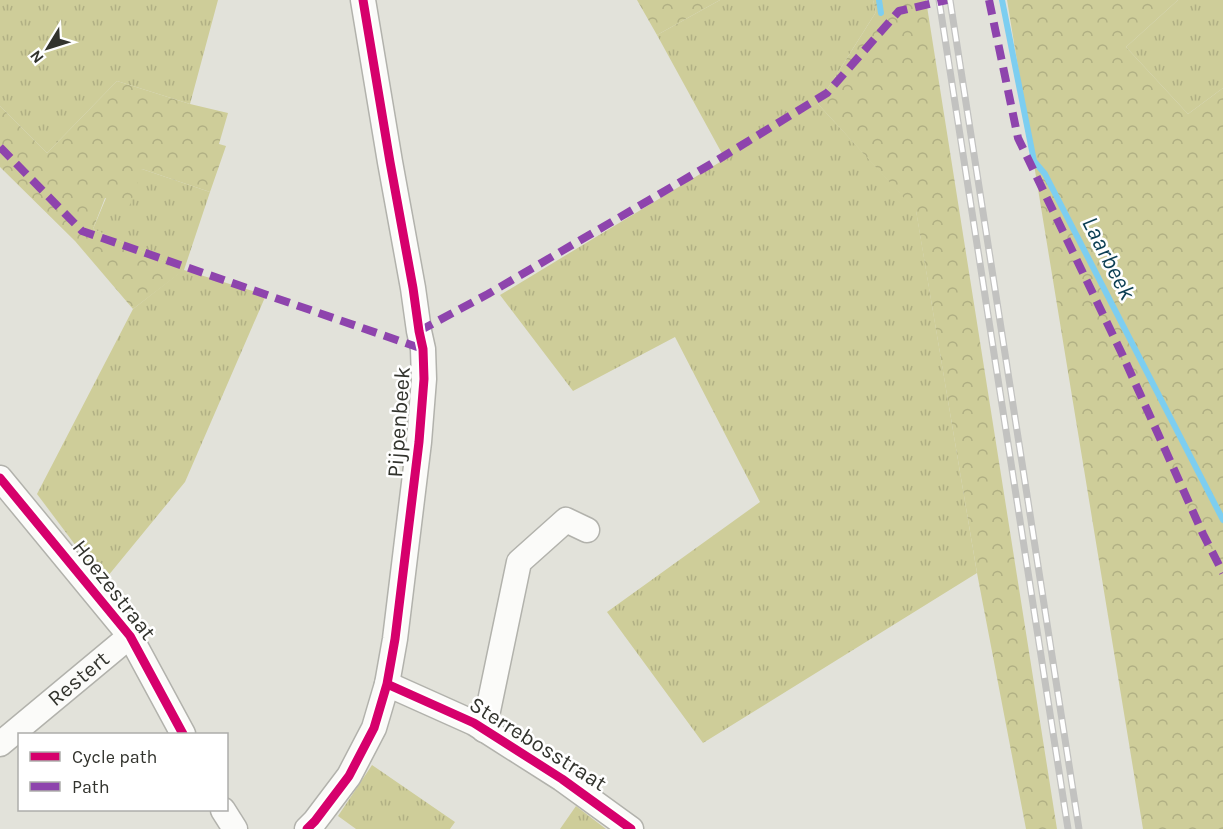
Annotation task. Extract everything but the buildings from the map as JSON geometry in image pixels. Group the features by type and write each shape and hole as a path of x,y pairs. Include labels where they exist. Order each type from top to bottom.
{"street":[{"name":"Pijpenbeek","path":"307,829 349,776 374,728 387,684 395,639 418,454 424,379 423,350 363,0"},
{"name":"Hoezestraat","path":"0,478 130,636 182,733"},
{"name":"Sterrebosstraat","path":"484,730 519,562 566,520 587,530"},
{"name":"Restert","path":"0,744 130,636"},
{"name":"Sterrebosstraat","path":"387,684 474,723 562,779 631,829"},
{"path":"225,811 235,829"}],"green space":[{"path":"0,0 218,0 190,104 117,81 47,153 0,106"},
{"path":"637,0 720,0 657,35"},
{"path":"720,0 873,0 876,12 818,104 916,210 977,573 703,743 607,612 760,502 675,337 573,391 500,295 725,159 657,35"},
{"path":"873,0 926,0 1057,829 1026,829 977,573 916,211 818,104 876,12"},
{"path":"1007,0 1178,0 1126,47 1188,114 1223,88 1223,829 1143,829"},
{"path":"1178,0 1223,0 1223,88 1188,114 1126,47"},
{"path":"117,81 190,104 228,113 219,144 226,146 210,192 142,169 130,205 105,198 93,229 184,270 133,309 75,241 0,167 0,106 47,153"},
{"path":"142,169 210,192 184,270 266,295 185,482 103,582 37,494 133,309 183,270 93,229 106,198"},
{"path":"372,765 455,822 450,829 356,829 338,816"},
{"path":"576,806 606,829 560,829"}],"waterway":[{"path":"879,0 881,13"},
{"name":"Laarbeek","path":"1002,0 1034,161 1045,174 1223,520"}],"railway":[{"path":"939,0 1068,829"},
{"path":"950,0 1079,829"}],"marked path":[{"path":"419,331 488,294 711,164 827,93 899,11 947,0"},
{"path":"989,0 1018,138 1123,356 1203,534 1223,573"},
{"path":"0,147 82,231 423,349"}],"cycle path":[{"path":"307,829 349,776 374,728 387,684 395,639 419,442 424,379 423,349 363,0"},
{"path":"0,478 130,636 182,733"},
{"path":"387,684 474,723 562,779 631,829"}]}
